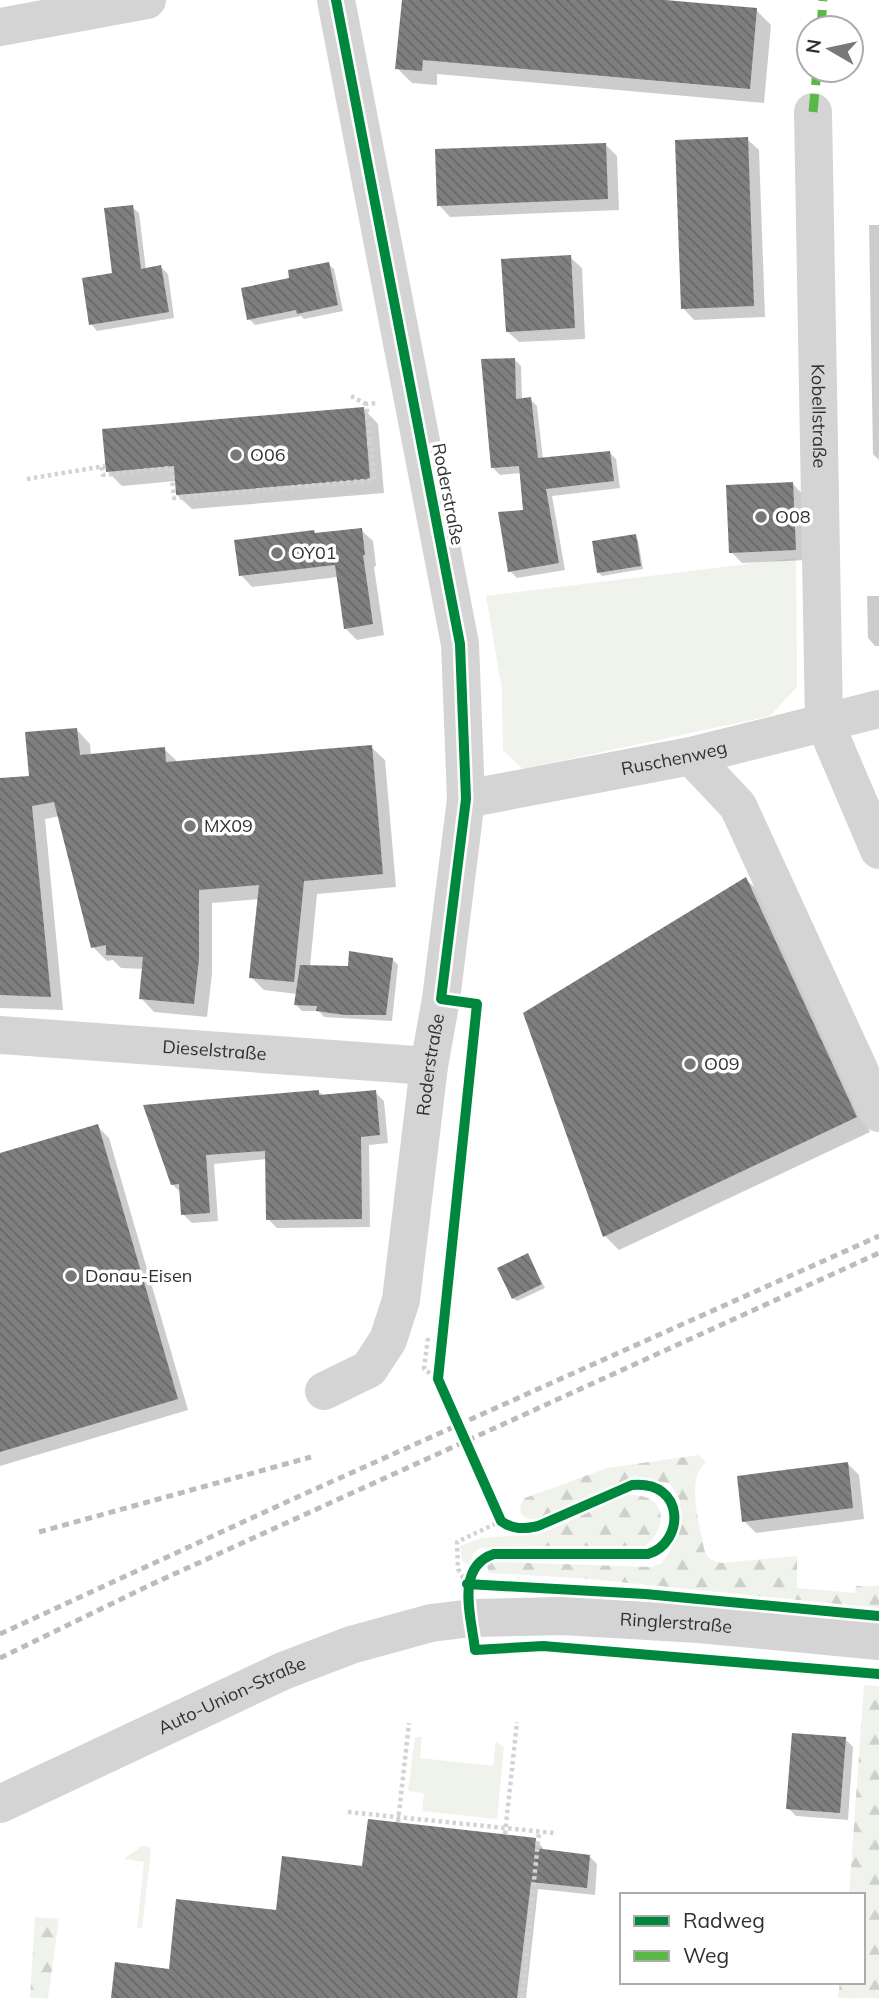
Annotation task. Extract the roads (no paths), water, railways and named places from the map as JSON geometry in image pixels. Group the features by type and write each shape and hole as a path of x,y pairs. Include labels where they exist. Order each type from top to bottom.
{"street":[{"path":"0,27 147,0"},
{"name":"Roderstraße","path":"324,1391 369,1368 388,1340 401,1300 429,1066 441,999 466,799 460,644 336,0"},
{"name":"Kobellstraße","path":"813,112 824,721"},
{"name":"Ruschenweg","path":"466,799 691,756 879,709"},
{"path":"824,721 879,850"},
{"path":"691,756 738,806 879,1113"},
{"name":"Dieselstraße","path":"0,1035 429,1066"},
{"name":"Ringlerstraße","path":"469,1601 562,1616 699,1624 879,1641"},
{"name":"Auto-Union-Straße","path":"0,1804 283,1671 391,1633 431,1623 469,1601"}],"railway":[{"path":"0,1634 293,1499 879,1236"},
{"path":"0,1658 150,1585 879,1253"},
{"path":"39,1532 311,1457"}],"place":[{"name":"O06","path":"236,455"},
{"name":"O08","path":"761,517"},
{"name":"OY01","path":"277,553"},
{"name":"MX09","path":"190,826"},
{"name":"O09","path":"690,1064"},
{"name":"Donau-Eisen","path":"71,1276"}]}
